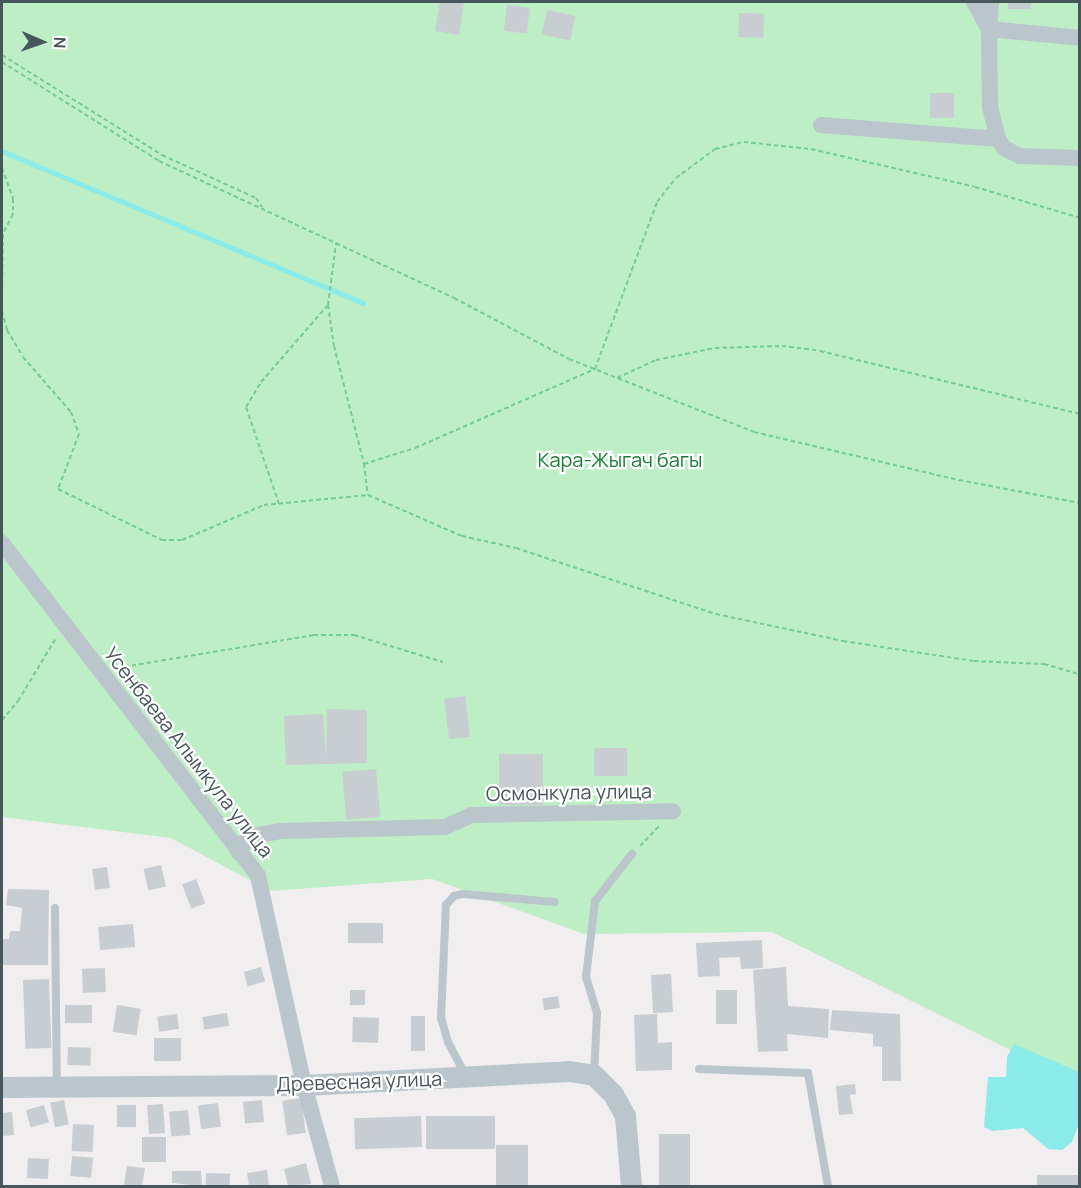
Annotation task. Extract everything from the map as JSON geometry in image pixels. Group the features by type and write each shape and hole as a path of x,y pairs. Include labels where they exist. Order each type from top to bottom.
{"street":[{"path":"974,2 989,29"},
{"path":"991,2 990,107 998,139 1004,148 1020,156 1080,158"},
{"path":"989,29 1080,38"},
{"path":"821,125 998,139"},
{"name":"Усенбаева Алымкула улица","path":"2,543 258,876 304,1085 332,1186"},
{"name":"Осмонкула улица","path":"239,853 247,837 280,831 445,827 472,814 673,811"},
{"name":"Древесная улица","path":"2,1087 304,1085 569,1071 594,1075"},
{"path":"594,1075 613,1094 625,1116 631,1186"}],"lane":[{"path":"594,1075 597,1013 586,977 595,901 632,854"},
{"path":"466,1077 447,1042 441,1018 446,905 454,896 463,894 555,902"},
{"path":"55,908 57,1086"},
{"path":"699,1069 808,1072 828,1186"}],"path":[{"path":"2,55 162,155 256,198 263,209"},
{"path":"2,62 159,161 336,243 616,378 754,432 959,480 1080,503"},
{"path":"364,464 415,448 595,369 635,252 657,202 676,178 715,149 744,142 810,150 975,187 1080,218"},
{"path":"2,168 13,206 3,234 2,296"},
{"path":"336,243 328,304 334,346 364,464 368,495"},
{"path":"279,504 246,407 261,382 328,304"},
{"path":"2,311 7,330 24,357 71,412 79,434 58,489 162,540 182,540 215,523 264,505 368,495 462,536 516,548 716,614 843,641 974,661 1044,664 1080,674"},
{"path":"616,378 656,360 715,348 782,346 820,351 1080,414"},
{"path":"2,720 18,701 64,625"},
{"path":"100,671 314,635 354,635 443,662"},
{"name":"Осмонкула улица","path":"632,854 673,811"}],"green space":[{"name":"Кара-Жыгач багы","path":"2,2 1079,2 1079,1084 772,932 584,934 432,879 270,891 171,838 2,817"}],"water":[{"path":"1014,1044 1079,1072 1079,1123 1072,1142 1062,1150 1048,1149 1023,1128 992,1131 984,1127 988,1077 1006,1077 1007,1057"}],"building":[{"path":"440,2 464,2 459,35 435,31"},
{"path":"1008,2 1031,2 1031,9 1008,9"},
{"path":"507,5 530,8 527,34 504,31"},
{"path":"547,10 575,16 570,40 542,34"},
{"path":"739,13 764,14 763,38 738,37"},
{"path":"930,93 954,93 954,118 930,118"},
{"path":"465,696 470,737 449,739 444,699"},
{"path":"327,709 367,710 367,763 286,765 284,716 323,714 326,758"},
{"path":"594,748 627,748 627,776 594,776"},
{"path":"499,754 543,754 543,805 499,805"},
{"path":"376,769 380,817 346,820 342,772"},
{"path":"161,865 166,886 148,890 143,869"},
{"path":"107,867 110,888 95,890 92,869"},
{"path":"196,879 205,903 191,909 182,884"},
{"path":"8,889 49,890 48,965 2,965 2,939 9,939 10,931 20,931 22,908 6,905"},
{"path":"348,923 383,923 383,943 348,943"},
{"path":"133,924 135,947 100,950 98,927"},
{"path":"762,940 763,968 741,969 740,957 719,958 720,976 698,977 696,943"},
{"path":"261,967 265,981 248,986 244,972"},
{"path":"786,967 788,1006 829,1009 828,1038 787,1034 788,1051 758,1052 753,970"},
{"path":"105,968 106,992 83,993 82,969"},
{"path":"671,974 673,1012 653,1013 651,975"},
{"path":"49,979 51,1048 25,1049 23,980"},
{"path":"350,990 365,990 365,1005 350,1005"},
{"path":"716,990 737,990 737,1024 716,1024"},
{"path":"558,996 560,1008 544,1010 542,999"},
{"path":"65,1005 92,1005 92,1023 65,1023"},
{"path":"117,1005 141,1009 136,1035 113,1032"},
{"path":"832,1010 900,1014 901,1081 882,1081 882,1047 873,1046 873,1034 830,1030"},
{"path":"227,1013 229,1026 204,1030 202,1017"},
{"path":"177,1014 179,1029 159,1032 157,1017"},
{"path":"657,1014 658,1043 672,1042 672,1070 636,1071 634,1015"},
{"path":"411,1016 425,1016 425,1051 411,1051"},
{"path":"353,1017 379,1018 378,1043 352,1042"},
{"path":"154,1038 181,1038 181,1061 154,1061"},
{"path":"68,1047 91,1048 90,1066 67,1065"},
{"path":"855,1084 856,1094 850,1095 853,1114 839,1115 836,1086"},
{"path":"301,1098 306,1133 287,1135 282,1101"},
{"path":"64,1100 69,1125 55,1127 50,1103"},
{"path":"262,1100 264,1122 245,1124 243,1102"},
{"path":"218,1103 221,1127 201,1129 198,1105"},
{"path":"163,1104 165,1133 149,1134 147,1105"},
{"path":"44,1105 49,1122 31,1128 26,1110"},
{"path":"117,1105 136,1105 136,1127 117,1127"},
{"path":"188,1110 190,1135 171,1137 169,1112"},
{"path":"12,1112 14,1135 2,1136 2,1113"},
{"path":"421,1116 422,1147 355,1149 354,1118"},
{"path":"426,1116 495,1116 495,1149 426,1149"},
{"path":"73,1124 94,1125 93,1152 72,1151"},
{"path":"659,1134 690,1134 690,1186 659,1186"},
{"path":"142,1137 166,1137 166,1162 142,1162"},
{"path":"496,1145 528,1145 528,1186 496,1186"},
{"path":"72,1156 93,1158 91,1178 70,1176"},
{"path":"28,1158 49,1159 48,1179 27,1178"},
{"path":"306,1163 311,1184 288,1186 284,1169"},
{"path":"127,1166 145,1168 142,1186 124,1185"},
{"path":"267,1170 269,1186 249,1186 247,1173"},
{"path":"172,1171 201,1171 202,1186 172,1183"},
{"path":"206,1173 230,1174 230,1186 206,1186"},
{"path":"1037,1175 1080,1175 1080,1186 1037,1186"}],"waterway":[{"path":"2,151 363,303"}]}
